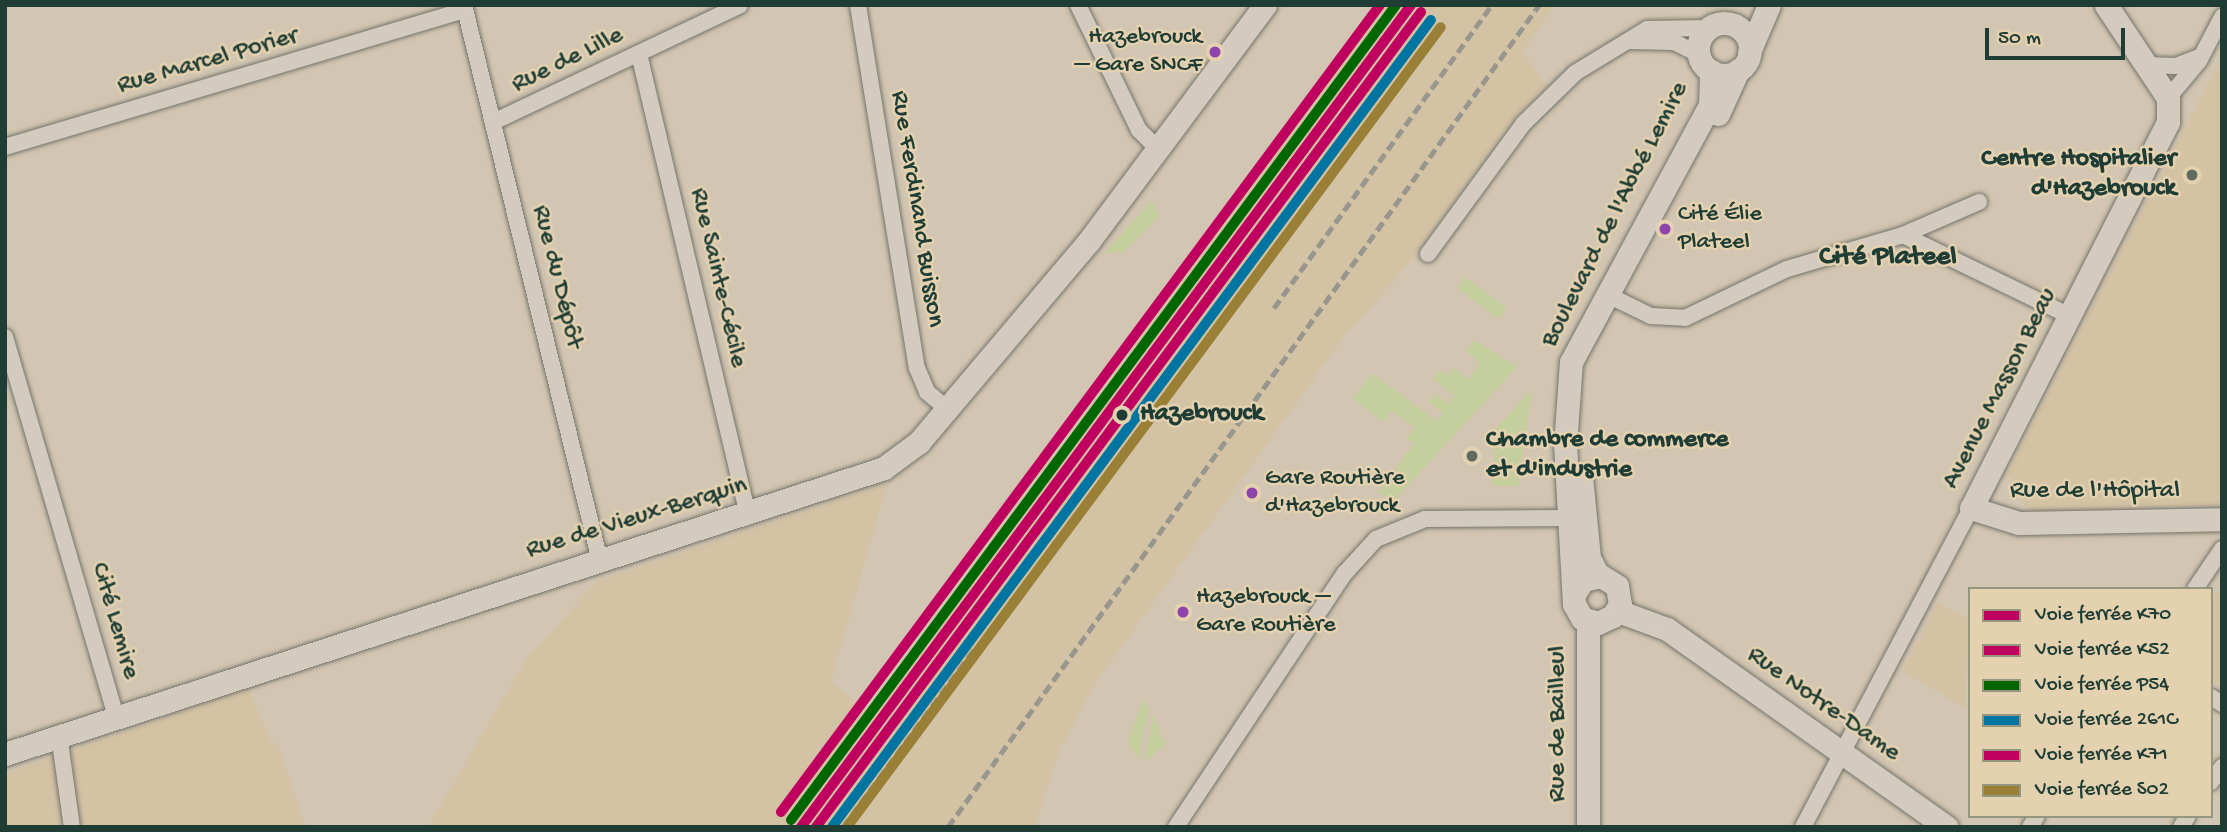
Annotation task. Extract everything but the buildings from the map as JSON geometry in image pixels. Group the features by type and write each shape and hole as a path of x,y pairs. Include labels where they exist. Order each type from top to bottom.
{"street":[{"name":"Rue de Lille","path":"493,122 740,5"},
{"name":"Rue Ferdinand Buisson","path":"858,5 919,377 947,409"},
{"path":"1078,5 1139,130 1158,149"},
{"name":"Rue de Vieux-Berquin","path":"5,754 884,468 947,409 1158,149 1265,5"},
{"path":"1719,26 1763,5"},
{"name":"Boulevard de l'Abbé Lemire","path":"1598,575 1588,549 1575,404 1587,352 1744,61 1769,5"},
{"path":"2106,5 2168,98 2204,53 2222,17"},
{"name":"Rue du Dépôt","path":"465,8 600,561"},
{"name":"Rue Marcel Porier","path":"5,147 465,8"},
{"path":"1428,254 1534,111 1582,67 1624,41 1658,27 1719,26 1745,34 1744,61 1705,62 1664,41 1624,41"},
{"name":"Boulevard de l'Abbé Lemire","path":"1574,594 1565,403 1571,362 1710,105 1705,62 1719,26"},
{"path":"2146,65 2182,65 2204,53"},
{"name":"Rue Sainte-Cécile","path":"639,54 748,513"},
{"name":"Avenue Masson Beau","path":"1803,827 1971,508 2163,133 2168,98"},
{"path":"1616,299 1651,316 1685,318 1787,269 1903,235 1979,202"},
{"path":"1903,235 2070,316"},
{"name":"Cité Lemire","path":"5,337 116,716"},
{"name":"Rue de l'Hôpital","path":"1971,508 2019,523 2222,519"},
{"path":"1177,827 1345,573 1376,539 1425,519 1570,518"},
{"path":"2196,587 2222,549"},
{"path":"1598,575 1618,600 1605,622 1588,621 1576,610 1574,594 1583,580 1598,575"},
{"name":"Rue Notre-Dame","path":"1618,600 1667,629 1947,827"},
{"name":"Rue de Bailleul","path":"1588,621 1588,827"},
{"path":"59,736 72,827"}],"shaded area":[{"path":"1383,5 1554,5 1523,53 1548,86 1518,113 1403,271 1343,338 1093,687 1060,750 1035,827 428,827 526,660 597,581 887,484 831,682 867,710 1041,473 1032,465 1040,455 1050,462"},
{"name":"Centre Hospitalier d'Hazebrouck","path":"2222,56 2222,505 2027,511 2007,473"},
{"path":"2222,584 2222,687 2213,681 2213,597"},
{"path":"1938,603 1968,618 1965,708 1903,671"},
{"path":"248,688 272,743 278,743 306,827 5,827 5,774"}],"green space":[{"path":"1152,200 1159,217 1124,252 1105,253"},
{"path":"1465,277 1507,308 1499,319 1457,288"},
{"path":"1474,340 1517,367 1393,502 1378,492 1414,444 1407,438 1415,427 1392,411 1384,422 1353,399 1372,373 1437,421 1443,413 1429,402 1435,394 1449,404 1455,396 1433,379 1440,370 1448,376 1454,368 1469,379 1480,363 1466,351"},
{"path":"1532,389 1518,486 1492,486 1496,429"},
{"path":"1143,699 1149,709 1138,759 1128,742"},
{"path":"1154,716 1165,745 1145,761 1152,718"}],"railway":[{"path":"1274,308 1492,5"},
{"path":"948,827 1539,5"},
{"path":"843,827 975,648"}],"rail line":[{"name":"K71","path":"781,812 1380,5"},
{"name":"P54","path":"791,820 1396,5"},
{"name":"K70","path":"801,827 1411,5"},
{"name":"K52","path":"816,827 1421,12"},
{"name":"261C","path":"832,827 1431,20"},
{"name":"S02","path":"847,827 1441,27"}],"place":[{"name":"Hazebrouck – Gare SNCF","path":"1215,52"},
{"name":"Centre Hospitalier d'Hazebrouck","path":"2192,175"},
{"name":"Cité Élie Plateel","path":"1665,229"},
{"name":"Hazebrouck","path":"1122,415"},
{"name":"Chambre de commerce et d'industrie","path":"1472,456"},
{"name":"Gare Routière d'Hazebrouck","path":"1252,493"},
{"name":"Hazebrouck – Gare Routière","path":"1183,612"}],"district":[{"name":"Cité Plateel","path":"1888,258"}]}
